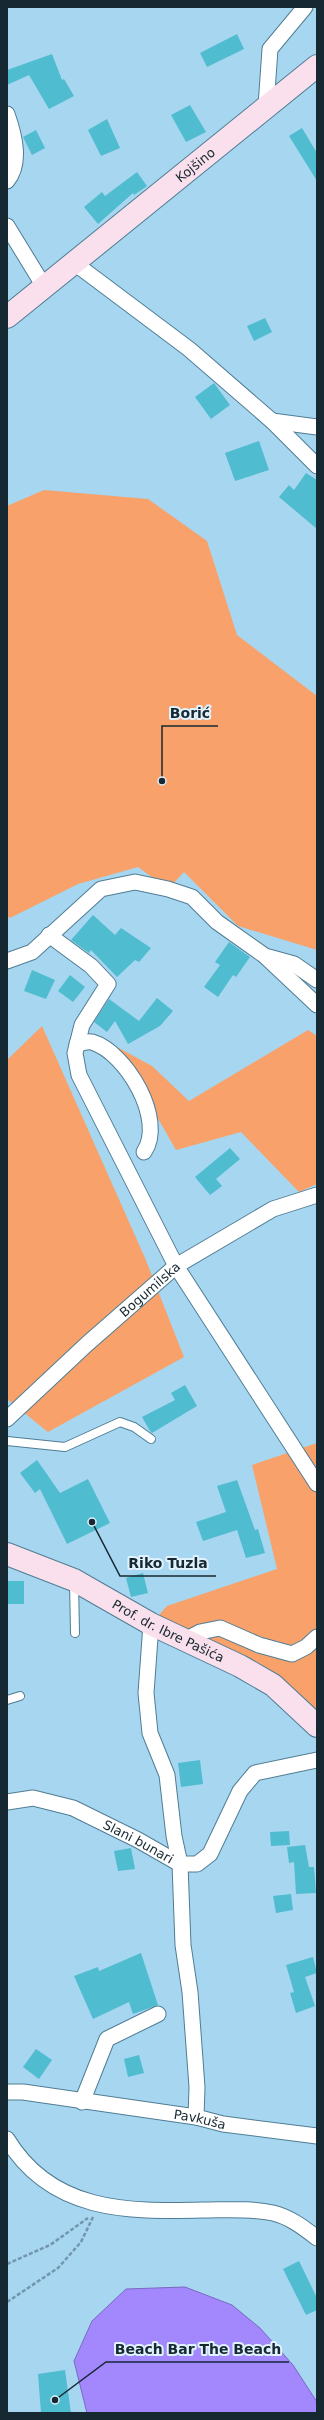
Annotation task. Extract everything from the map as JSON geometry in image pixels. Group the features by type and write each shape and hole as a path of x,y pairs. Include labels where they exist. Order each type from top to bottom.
{"street":[{"path":"266,106 270,49 305,7"},
{"name":"Kojšino","path":"7,317 45,288 73,262 317,66"},
{"path":"7,114 15,144 13,175 7,181"},
{"path":"7,226 45,288"},
{"path":"73,262 189,349 272,421 317,466"},
{"path":"272,421 317,427"},
{"path":"7,961 32,952 101,889 135,882 168,889 192,897 217,922 265,956 317,1005"},
{"path":"50,935 91,966 108,984 82,1025 75,1053 79,1075 176,1266 317,1484"},
{"path":"265,956 294,964 317,980"},
{"path":"77,1044 91,1041 110,1052 124,1064 142,1095 151,1121 149,1145 144,1152"},
{"name":"Bogumilska","path":"7,1419 87,1344 176,1266 273,1209 317,1194"},
{"name":"Prof. dr. Ibre Pašića","path":"7,1554 74,1580 151,1624 273,1685 317,1726"},
{"path":"151,1624 146,1692 150,1733 167,1775 174,1836 180,1864 183,1945 190,1992 198,2088 196,2117"},
{"path":"185,1640 200,1632 220,1628 259,1645 292,1654 313,1645"},
{"name":"Slani bunari","path":"7,1802 32,1798 73,1808 138,1840 180,1864 196,1864 210,1854 240,1791 255,1773 317,1760"},
{"path":"82,2102 107,2038 158,2014"},
{"name":"Pavkuša","path":"7,2092 23,2092 82,2102 196,2117 223,2124 317,2136"},
{"path":"7,2139 18,2156 56,2189 100,2205 156,2211 255,2210 274,2213 300,2225 317,2238"}],"lane":[{"path":"7,1441 65,1446 120,1422 134,1427 151,1439"},
{"path":"74,1580 74,1633"},
{"path":"7,1700 20,1696"}],"path":[{"path":"7,2264 50,2245 96,2212 81,2242 58,2268 7,2302"}],"shaded area":[{"path":"44,490 148,499 207,541 237,635 317,696 317,950 238,926 184,872 168,889 138,867 78,884 10,918 7,916 7,506"},
{"path":"42,1026 145,1258 184,1357 48,1432 7,1399 7,1060"},
{"path":"308,1030 317,1036 317,1184 299,1192 241,1132 176,1150 117,1047 152,1066 189,1101"},
{"path":"317,1443 317,1726 302,1710 151,1624 167,1606 277,1569 252,1465"},
{"path":"185,2287 232,2305 260,2328 293,2365 317,2402 317,2413 87,2413 74,2361 92,2321 126,2289"}],"building":[{"path":"237,34 244,49 207,67 200,53"},
{"path":"52,54 62,80 64,79 74,96 49,109 29,75 7,85 7,70"},
{"path":"190,105 206,132 186,142 171,115"},
{"path":"107,119 120,148 101,156 88,130"},
{"path":"302,128 317,153 317,181 289,136"},
{"path":"36,130 45,148 32,155 23,137"},
{"path":"137,172 147,186 134,195 133,193 98,224 84,207 102,192 105,196"},
{"path":"265,318 272,332 254,341 247,326"},
{"path":"214,383 230,405 211,419 195,397"},
{"path":"259,441 269,470 235,481 225,453"},
{"path":"306,473 317,480 317,529 279,497 289,485 294,490"},
{"path":"93,915 115,935 121,928 151,948 139,962 135,960 117,977 91,950 89,953 71,940"},
{"path":"229,942 250,957 236,977 233,975 218,997 204,987 220,965 215,962"},
{"path":"32,970 55,980 46,999 24,991"},
{"path":"70,975 85,987 73,1002 58,991"},
{"path":"157,998 173,1011 160,1026 128,1044 115,1021 107,1032 94,1022 109,999 139,1021"},
{"path":"230,1148 240,1159 216,1179 222,1186 210,1195 195,1177"},
{"path":"185,1385 197,1406 152,1433 142,1417 175,1400 171,1393"},
{"path":"37,1460 60,1493 88,1479 110,1523 67,1544 40,1489 35,1493 20,1473"},
{"path":"237,1480 255,1530 258,1529 265,1553 246,1558 237,1530 203,1541 196,1522 226,1512 217,1486"},
{"path":"143,1573 148,1593 131,1597 126,1578"},
{"path":"7,1581 24,1581 24,1604 7,1604"},
{"path":"200,1760 203,1784 181,1787 178,1763"},
{"path":"289,1831 290,1845 271,1846 270,1832"},
{"path":"305,1845 309,1867 314,1867 316,1893 296,1894 294,1862 289,1863 287,1847"},
{"path":"131,1848 135,1869 118,1871 114,1851"},
{"path":"291,1894 293,1910 276,1913 273,1896"},
{"path":"141,1953 158,2005 133,2014 129,2002 93,2019 74,1976 98,1967 99,1971"},
{"path":"313,1957 317,1973 305,1977 315,2006 296,2013 290,1993 294,1992 286,1965"},
{"path":"36,2049 52,2060 39,2079 23,2067"},
{"path":"139,2055 144,2073 128,2077 124,2059"},
{"path":"299,2261 317,2298 317,2310 306,2315 283,2269"},
{"path":"65,2370 71,2413 41,2413 38,2374"}],"place":[{"name":"Borić","path":"162,781"},
{"name":"Riko Tuzla","path":"92,1522"},
{"name":"Beach Bar The Beach","path":"55,2400"}]}
